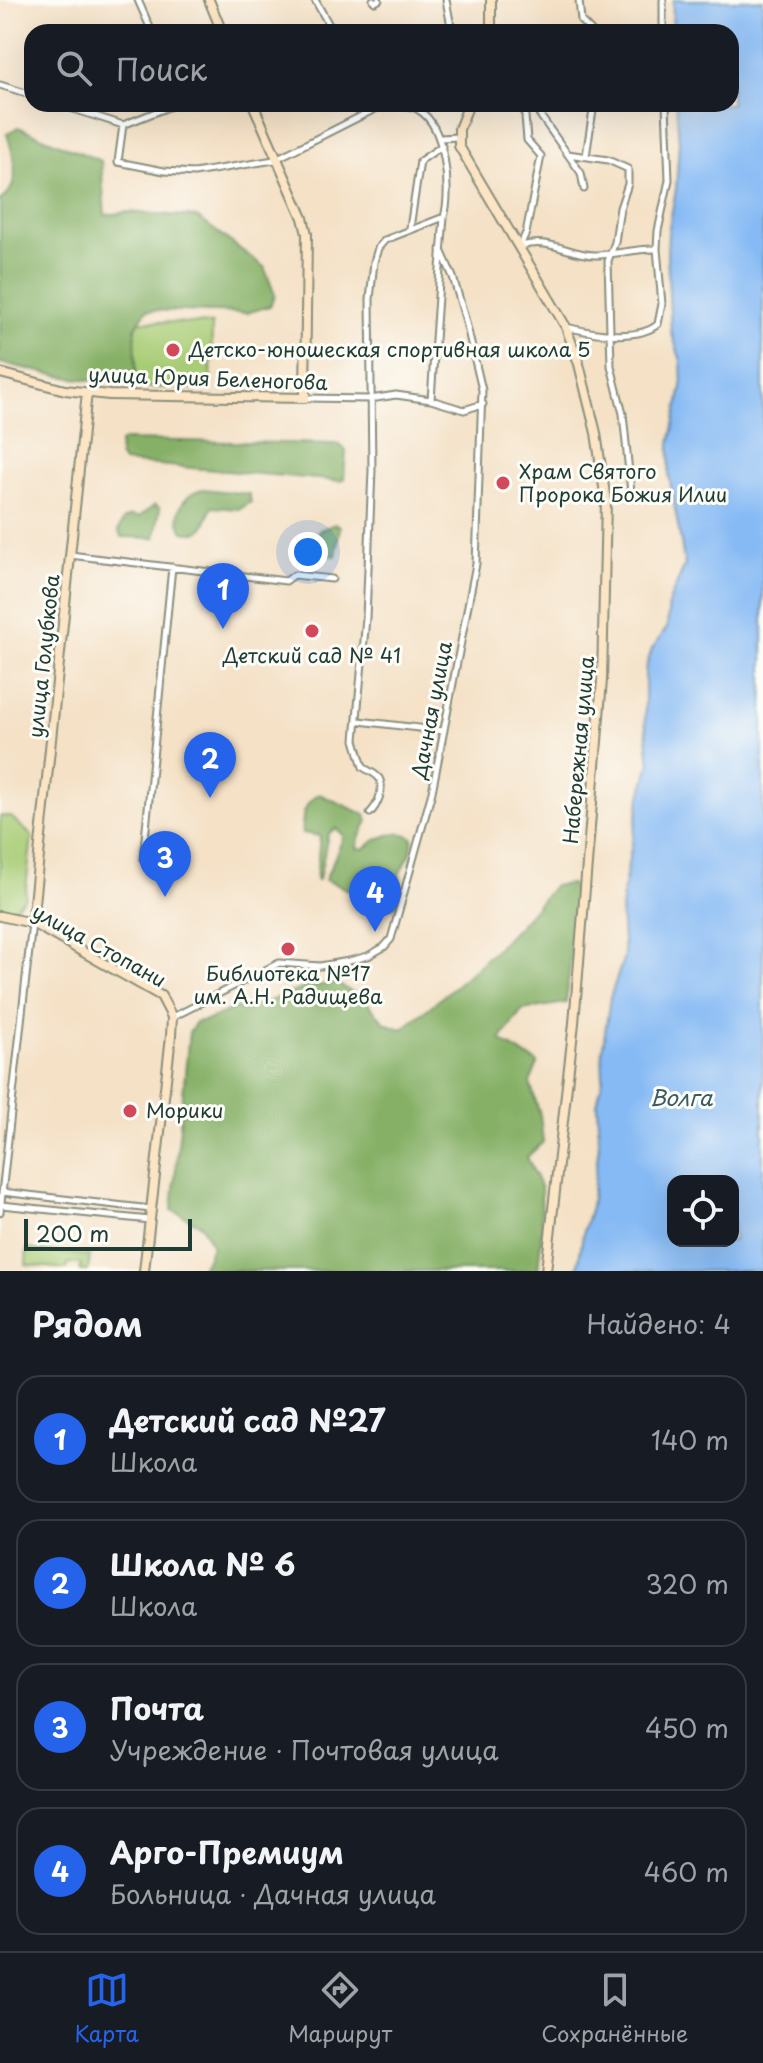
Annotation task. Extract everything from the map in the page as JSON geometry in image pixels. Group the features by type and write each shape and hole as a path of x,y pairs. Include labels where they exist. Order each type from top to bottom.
{"street":[{"path":"138,0 148,24"},
{"path":"209,0 219,24"},
{"path":"315,0 328,24"},
{"path":"446,0 450,24"},
{"path":"491,0 491,24"},
{"path":"579,0 584,24"},
{"path":"663,0 663,24"},
{"path":"1,84 24,92"},
{"path":"83,112 123,125 156,112"},
{"path":"257,112 303,218 307,234 305,398"},
{"path":"123,125 118,162 194,173 278,159 369,112"},
{"path":"422,112 440,138 447,207 441,250 441,289 435,328 431,400"},
{"path":"440,138 458,137 466,112"},
{"path":"520,246 526,233 541,156 527,140 525,112"},
{"path":"538,112 581,173 584,189"},
{"path":"586,156 593,112"},
{"path":"566,327 610,334 643,332 658,324 662,304 658,231 669,180 666,112"},
{"name":"Набережная улица","path":"458,137 462,152 566,327 579,364 596,433 606,501 602,680 574,1023 546,1271"},
{"path":"410,229 420,161 442,146"},
{"path":"568,154 608,160 628,169 628,184 608,261 611,366 623,414 631,492"},
{"path":"370,813 378,805 381,782 379,776 363,767 355,740 366,618 372,470 370,313 374,262 378,248 385,240 444,217"},
{"path":"520,246 542,243 595,255 636,248 657,249"},
{"name":"Дачная улица","path":"172,1017 279,963 320,966 368,956 391,939 420,838 476,564 482,390 453,277 441,250"},
{"name":"улица Юрия Беленогова","path":"0,373 65,390 87,392 226,398 370,399 396,395 431,400 457,409 483,404"},
{"name":"улица Голубкова","path":"32,923 87,392"},
{"path":"70,555 286,581 294,575 332,579"},
{"path":"143,859 172,567"},
{"path":"359,721 444,731"},
{"name":"улица Стопани","path":"0,916 32,923 155,992 166,1003 172,1017"},
{"path":"0,1212 32,923"},
{"path":"144,1271 172,1017"},
{"path":"2,1192 152,1209"},
{"path":"1,1205 150,1220"}],"green space":[{"path":"18,127 101,161 105,215 128,212 197,217 264,267 275,295 270,306 247,313 147,310 135,327 136,373 120,378 68,377 0,363 0,200 12,187 15,170 7,134"},
{"name":"Детско-юношеская спортивная школа 5","path":"139,321 212,324 211,389 136,387 135,327"},
{"path":"124,440 339,444 346,451 344,479 123,462 119,456 120,443"},
{"path":"203,489 249,494 251,502 240,509 212,507 200,531 183,532 179,518 181,505 190,495"},
{"path":"155,505 160,508 155,538 122,537 118,531 124,519 139,517"},
{"path":"335,524 340,526 336,556 312,554 306,550 306,545 320,530"},
{"path":"319,794 366,815 368,821 357,848 364,849 381,838 395,834 413,838 411,853 399,874 398,905 393,908 325,880 344,836 336,828 328,834 319,880 316,880 320,836 302,833 302,827 307,806"},
{"path":"0,816 11,817 32,836 25,897 13,910 0,909"},
{"path":"571,884 577,895 566,1003 522,1010 500,1040 538,1063 530,1083 540,1115 543,1142 527,1157 541,1189 542,1230 538,1271 198,1271 212,1245 201,1225 172,1210 189,1032 196,1022 209,1020 236,1007 242,1011 307,987 336,983 365,1000 385,1023 402,1029 482,962 519,926 553,886"},
{"path":"27,1249 90,1256 88,1271 80,1271 81,1264 68,1263 67,1269 26,1265"}],"water":[{"name":"Волга","path":"673,0 763,0 763,1271 577,1271 591,1206 599,1145 597,1104 603,1078 602,1053 610,998 624,957 621,910 624,886 650,763 645,720 645,670 652,649 667,628 669,602 685,565 669,475 670,444 682,387 681,361 671,331 667,254 679,142 677,112 739,112 739,24 672,24"}],"place":[{"name":"Детско-юношеская спортивная школа 5","path":"173,350"},
{"name":"Храм Святого Пророка Божия Илии","path":"503,483"},
{"name":"Детский сад №27","path":"223,629"},
{"name":"Детский сад № 41","path":"312,631"},
{"name":"Школа № 6","path":"210,798"},
{"name":"Почта","path":"165,897"},
{"name":"Арго-Премиум","path":"375,932"},
{"name":"Библиотека №17 им. А.Н. Радищева","path":"288,949"},
{"name":"Морики","path":"130,1111"}]}
